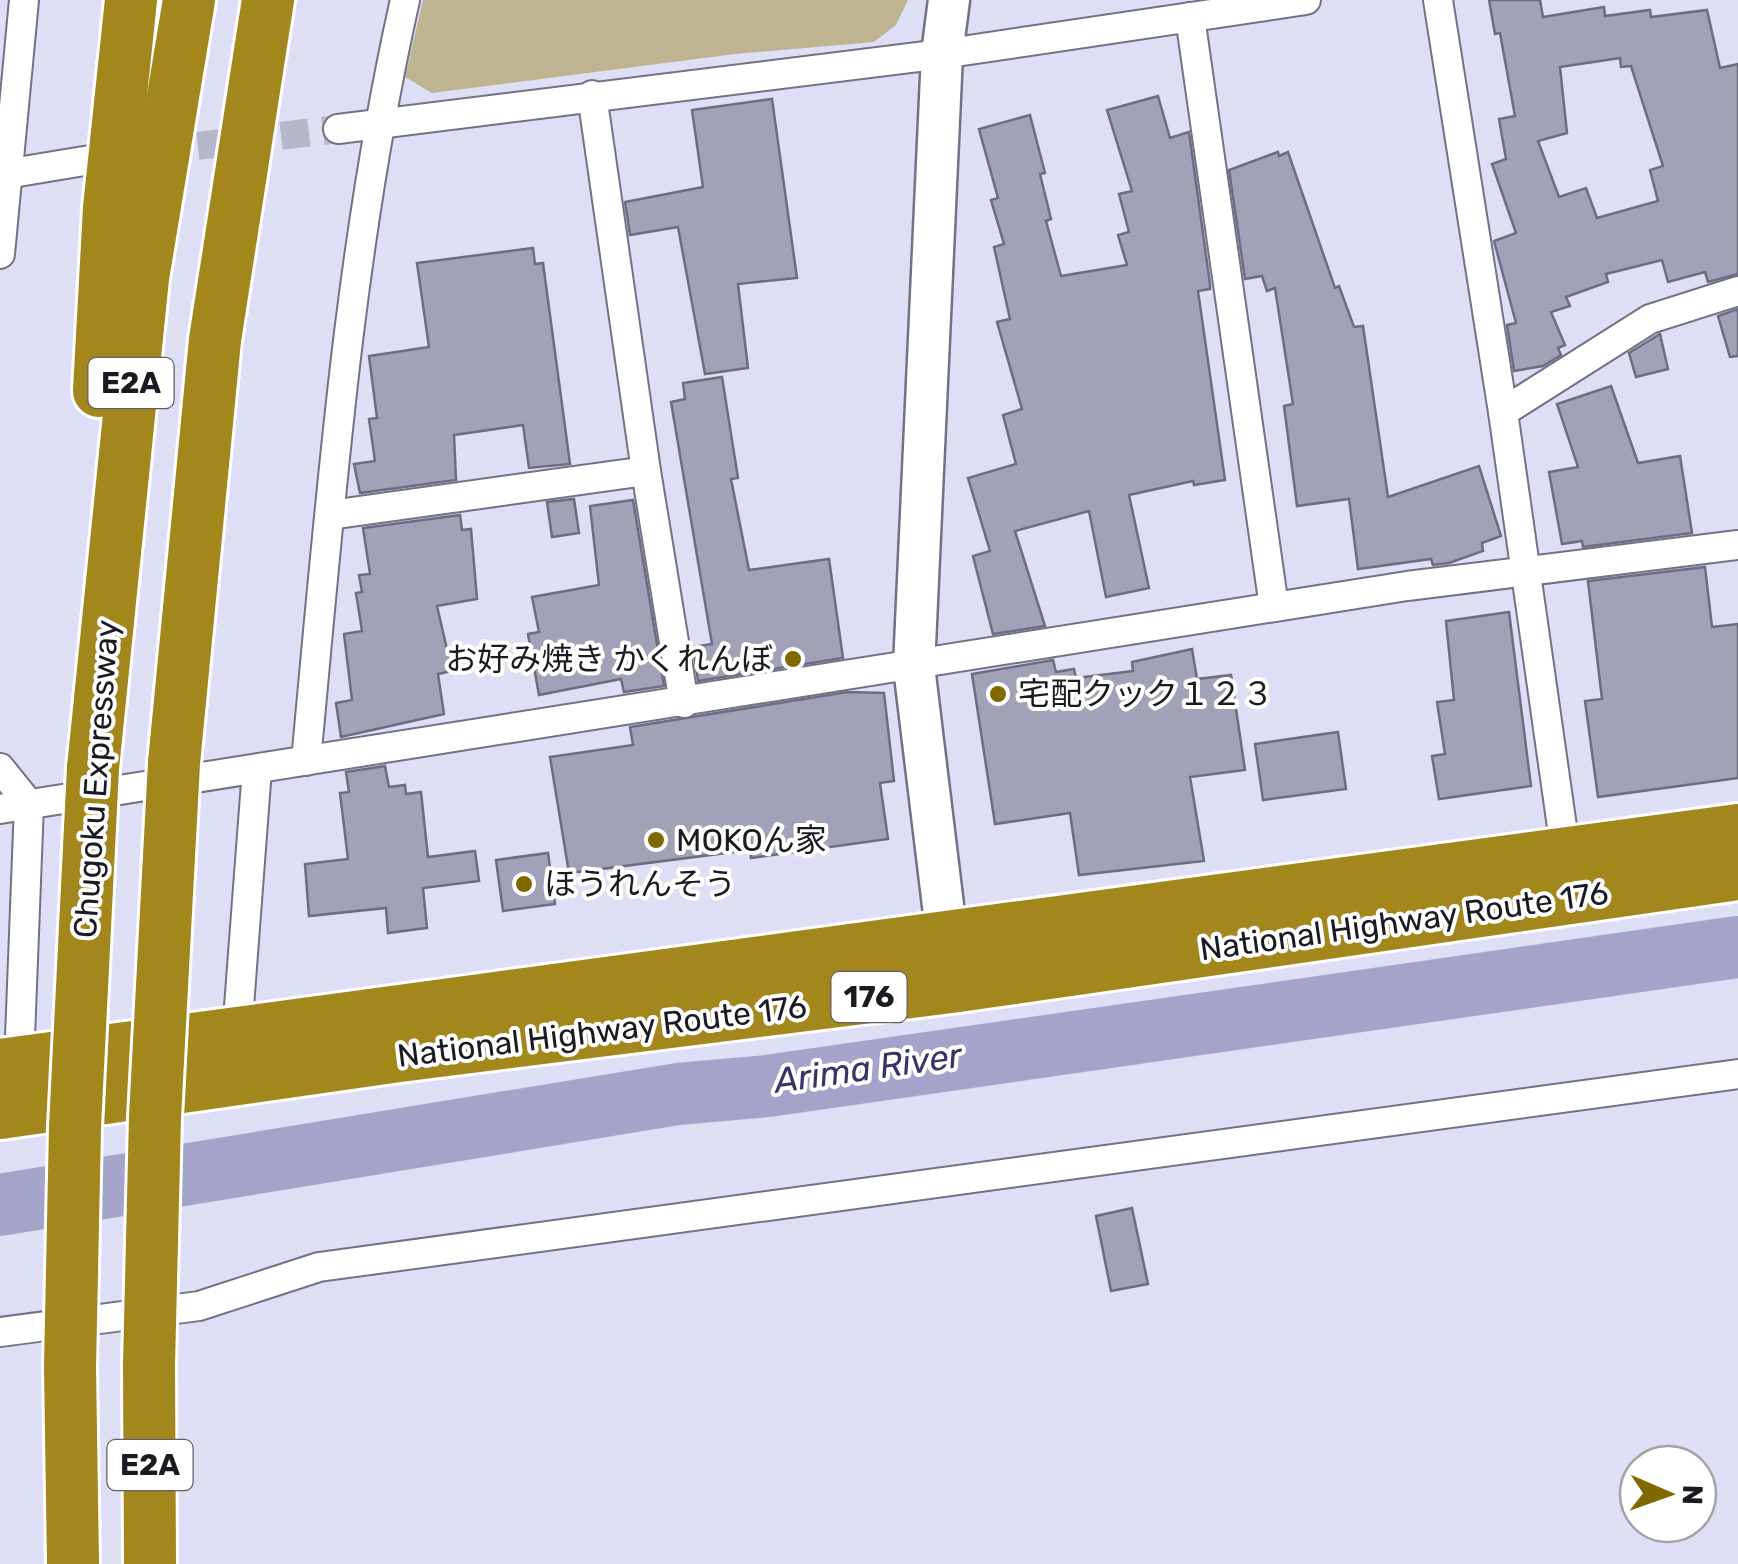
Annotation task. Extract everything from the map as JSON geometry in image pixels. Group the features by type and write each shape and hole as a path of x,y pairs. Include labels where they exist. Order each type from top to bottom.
{"highway":[{"path":"93,768 100,332 131,0"},
{"name":"Chugoku Expressway","path":"73,1564 70,1367 75,1126 93,768 141,296 189,0"},
{"name":"E2A","path":"150,1564 155,1117 174,763 215,340 268,0"},
{"name":"National Highway Route 176","path":"0,1113 400,1056 1566,855 1738,830"},
{"name":"National Highway Route 176","path":"10,1064 237,1034 950,962 1738,874"}],"street":[{"path":"0,254 3,174 24,0"},
{"path":"306,761 330,515 377,124 405,0"},
{"path":"949,0 942,54 914,667 950,962"},
{"path":"338,129 942,54 1306,0"},
{"path":"1438,0 1503,412 1566,855"},
{"path":"1190,17 1274,607"},
{"path":"592,95 684,702"},
{"path":"3,174 90,160"},
{"path":"1503,412 1650,319 1738,290"},
{"path":"330,515 646,471"},
{"path":"0,809 1274,607 1738,545"},
{"path":"0,768 29,804 10,1064"},
{"path":"237,1034 257,768"},
{"path":"0,1332 199,1306 318,1267 1738,1074"}],"shaded area":[{"path":"423,0 908,0 896,25 874,42 735,54 432,93 405,77"}],"building":[{"path":"1489,0 1540,0 1543,17 1604,7 1605,16 1650,10 1651,17 1707,10 1720,68 1738,64 1738,274 1708,282 1705,272 1668,282 1662,260 1606,274 1608,282 1566,297 1570,306 1551,312 1565,345 1558,348 1561,355 1543,366 1514,371 1507,325 1516,323 1494,241 1516,233 1492,164 1506,159 1499,119 1515,116 1500,33 1495,34","holes":["1620,58 1621,67 1631,66 1663,166 1650,170 1658,201 1597,218 1586,188 1559,197 1538,141 1567,133 1560,67"]},
{"path":"1158,96 1170,138 1189,132 1210,284 1210,289 1198,291 1225,480 1194,485 1193,481 1129,495 1149,588 1106,597 1089,511 1015,531 1045,626 993,634 973,556 990,551 968,478 1016,464 1003,415 1022,409 997,322 1010,319 994,247 1004,244 991,200 998,198 979,129 1030,115 1045,173 1040,174 1051,219 1046,221 1061,276 1127,265 1118,235 1129,232 1119,194 1132,191 1107,110"},
{"path":"772,99 797,278 738,284 748,368 705,374 678,227 630,235 625,202 703,187 692,110"},
{"path":"1278,152 1279,156 1288,152 1335,288 1339,286 1354,327 1363,326 1388,497 1479,466 1501,536 1482,543 1483,551 1449,563 1433,565 1431,559 1358,569 1349,499 1297,506 1284,406 1293,404 1275,288 1267,291 1262,276 1245,279 1229,170"},
{"path":"533,248 535,264 543,263 570,464 529,468 523,425 454,435 456,480 360,493 354,464 375,461 369,419 377,418 369,356 429,347 417,263"},
{"path":"1738,309 1738,356 1730,357 1718,316"},
{"path":"1660,334 1668,369 1636,377 1629,353"},
{"path":"722,377 738,478 731,479 749,570 829,559 843,658 698,681 693,647 712,644 671,402 685,399 683,383"},
{"path":"1611,386 1638,463 1680,456 1692,533 1583,547 1582,541 1562,544 1549,472 1578,467 1557,404"},
{"path":"574,499 579,533 552,537 547,502"},
{"path":"633,500 664,686 624,692 621,679 539,695 528,634 539,632 532,597 599,585 590,506"},
{"path":"460,515 462,530 471,529 477,599 437,606 452,671 438,674 444,714 341,737 336,703 352,700 344,634 362,631 356,593 362,592 359,575 370,574 363,528"},
{"path":"1705,567 1712,627 1738,624 1738,778 1598,797 1585,701 1602,699 1588,581"},
{"path":"1509,612 1531,786 1439,799 1432,756 1445,754 1437,702 1454,700 1446,621"},
{"path":"1192,649 1197,679 1231,675 1245,770 1190,777 1204,861 1079,875 1070,813 995,824 972,674 1053,660 1056,672 1074,669 1076,678 1133,671 1132,662"},
{"path":"847,692 884,693 894,781 880,783 888,839 751,858 750,850 569,873 550,757 633,745 630,727"},
{"path":"1338,732 1346,789 1263,800 1255,744"},
{"path":"385,766 389,787 405,785 406,794 421,792 428,857 475,851 479,881 423,888 427,928 388,933 386,908 309,916 305,864 348,859 340,793 349,792 346,772"},
{"path":"548,853 555,904 503,911 496,860"},
{"path":"1132,1208 1148,1284 1111,1291 1096,1216"}],"waterway":[{"name":"Arima River","path":"0,1205 678,1094 767,1086 1738,947"}],"tunnel":[{"path":"156,151 338,129"}],"place":[{"name":"お好み焼き かくれんぼ","path":"793,659"},
{"name":"宅配クック１２３","path":"998,694"},
{"name":"MOKOん家","path":"656,840"},
{"name":"ほうれんそう","path":"524,884"}]}
